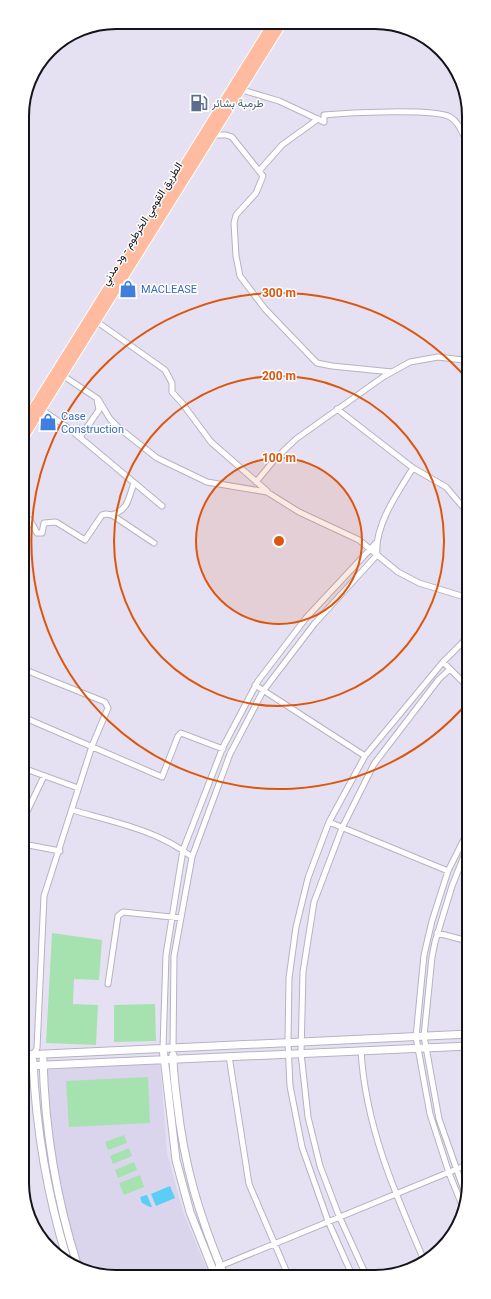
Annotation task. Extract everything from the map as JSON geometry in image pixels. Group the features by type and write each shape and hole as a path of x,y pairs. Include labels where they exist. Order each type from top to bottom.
{"highway":[{"name":"الطريق القومي الخرطوم - ود مدني","path":"29,418 62,375 213,135 271,29"},
{"name":"الطريق القومي الخرطوم - ود مدني","path":"29,426 37,409 238,88 278,29"}],"street":[{"path":"238,88 280,101 324,122 324,115 369,112 440,114 450,117 457,124 462,133"},
{"path":"259,171 282,145 318,119"},
{"path":"213,135 226,135 232,138 262,176 261,184 256,193 236,215 234,223 236,256 240,276 265,309 318,363 332,366 392,372"},
{"path":"96,321 165,370 172,382 172,392 211,442 267,492 299,512 359,540 398,572 419,583 462,596"},
{"path":"256,482 275,459 296,439 392,372 410,362 438,357 462,359"},
{"path":"62,375 102,402 110,419 157,458 207,482 267,492"},
{"path":"80,437 99,410 96,398"},
{"path":"29,403 80,437 162,506"},
{"path":"337,409 413,468 446,487 462,506"},
{"path":"222,1270 200,1214 186,1166 178,1117 173,1059 174,956 192,857 230,754 263,691 313,626 377,554 376,543 389,509 413,468"},
{"path":"112,515 122,511 125,508 134,483"},
{"path":"29,520 37,533 42,533 44,523 56,522 85,540 102,515 112,515 154,543"},
{"path":"212,1270 190,1212 176,1160 163,1059 166,955 183,850 223,749 255,685 306,618 376,543"},
{"path":"306,618 313,626"},
{"path":"350,1270 328,1221 302,1147 290,1086 288,1042 289,978 296,927 308,878 329,822 365,756 443,662 462,643"},
{"path":"443,662 462,681"},
{"path":"364,1270 339,1216 320,1166 308,1117 301,1053 303,972 314,902 342,828 374,764 439,679 450,668"},
{"path":"29,671 106,702 108,708 92,746 60,851 44,896 38,1052 34,1065 48,1189 64,1253"},
{"path":"255,685 365,756"},
{"path":"29,720 162,777 178,736 181,733 223,749"},
{"path":"29,770 78,788"},
{"path":"29,807 44,776"},
{"path":"72,810 138,829 162,838 192,857"},
{"path":"329,822 448,871"},
{"path":"460,1200 449,1173 430,1114 416,1037 424,955 432,921 448,871 462,843"},
{"path":"29,845 60,851"},
{"path":"462,861 452,886 437,933 432,957 424,1036 439,1119 462,1185"},
{"path":"108,984 119,914 123,912 181,918"},
{"path":"437,933 462,939"},
{"path":"29,1054 38,1052 84,1052 462,1034"},
{"path":"29,1066 462,1046"},
{"path":"362,1050 363,1076 370,1114 382,1157 422,1256"},
{"path":"38,1052 43,1065 44,1093 55,1181 76,1260"},
{"path":"84,1052 84,1063"},
{"path":"229,1056 249,1184 286,1270"},
{"path":"36,1093 44,1093"},
{"path":"215,1270 220,1266 339,1216 462,1167"}],"shaded area":[{"path":"160,1063 167,1153 183,1212 207,1270 116,1270 99,1268 80,1262 59,1189 46,1070"}],"green space":[{"path":"52,933 102,940 99,980 74,979 73,1004 98,1005 96,1045 46,1043"},
{"path":"155,1004 156,1041 114,1042 114,1005"},
{"path":"148,1077 150,1123 69,1127 66,1081"},
{"path":"124,1135 127,1143 108,1150 105,1142"},
{"path":"129,1148 132,1156 113,1164 110,1156"},
{"path":"134,1162 137,1170 118,1178 115,1170"},
{"path":"140,1175 144,1187 124,1195 119,1183"}],"water":[{"path":"170,1186 175,1198 156,1206 151,1194"},
{"path":"147,1195 152,1207 142,1203 140,1197"}],"place":[{"name":"طرمبة بشائر","path":"199,103"},
{"name":"MACLEASE","path":"128,289"},
{"name":"Case Construction","path":"48,422"}]}
